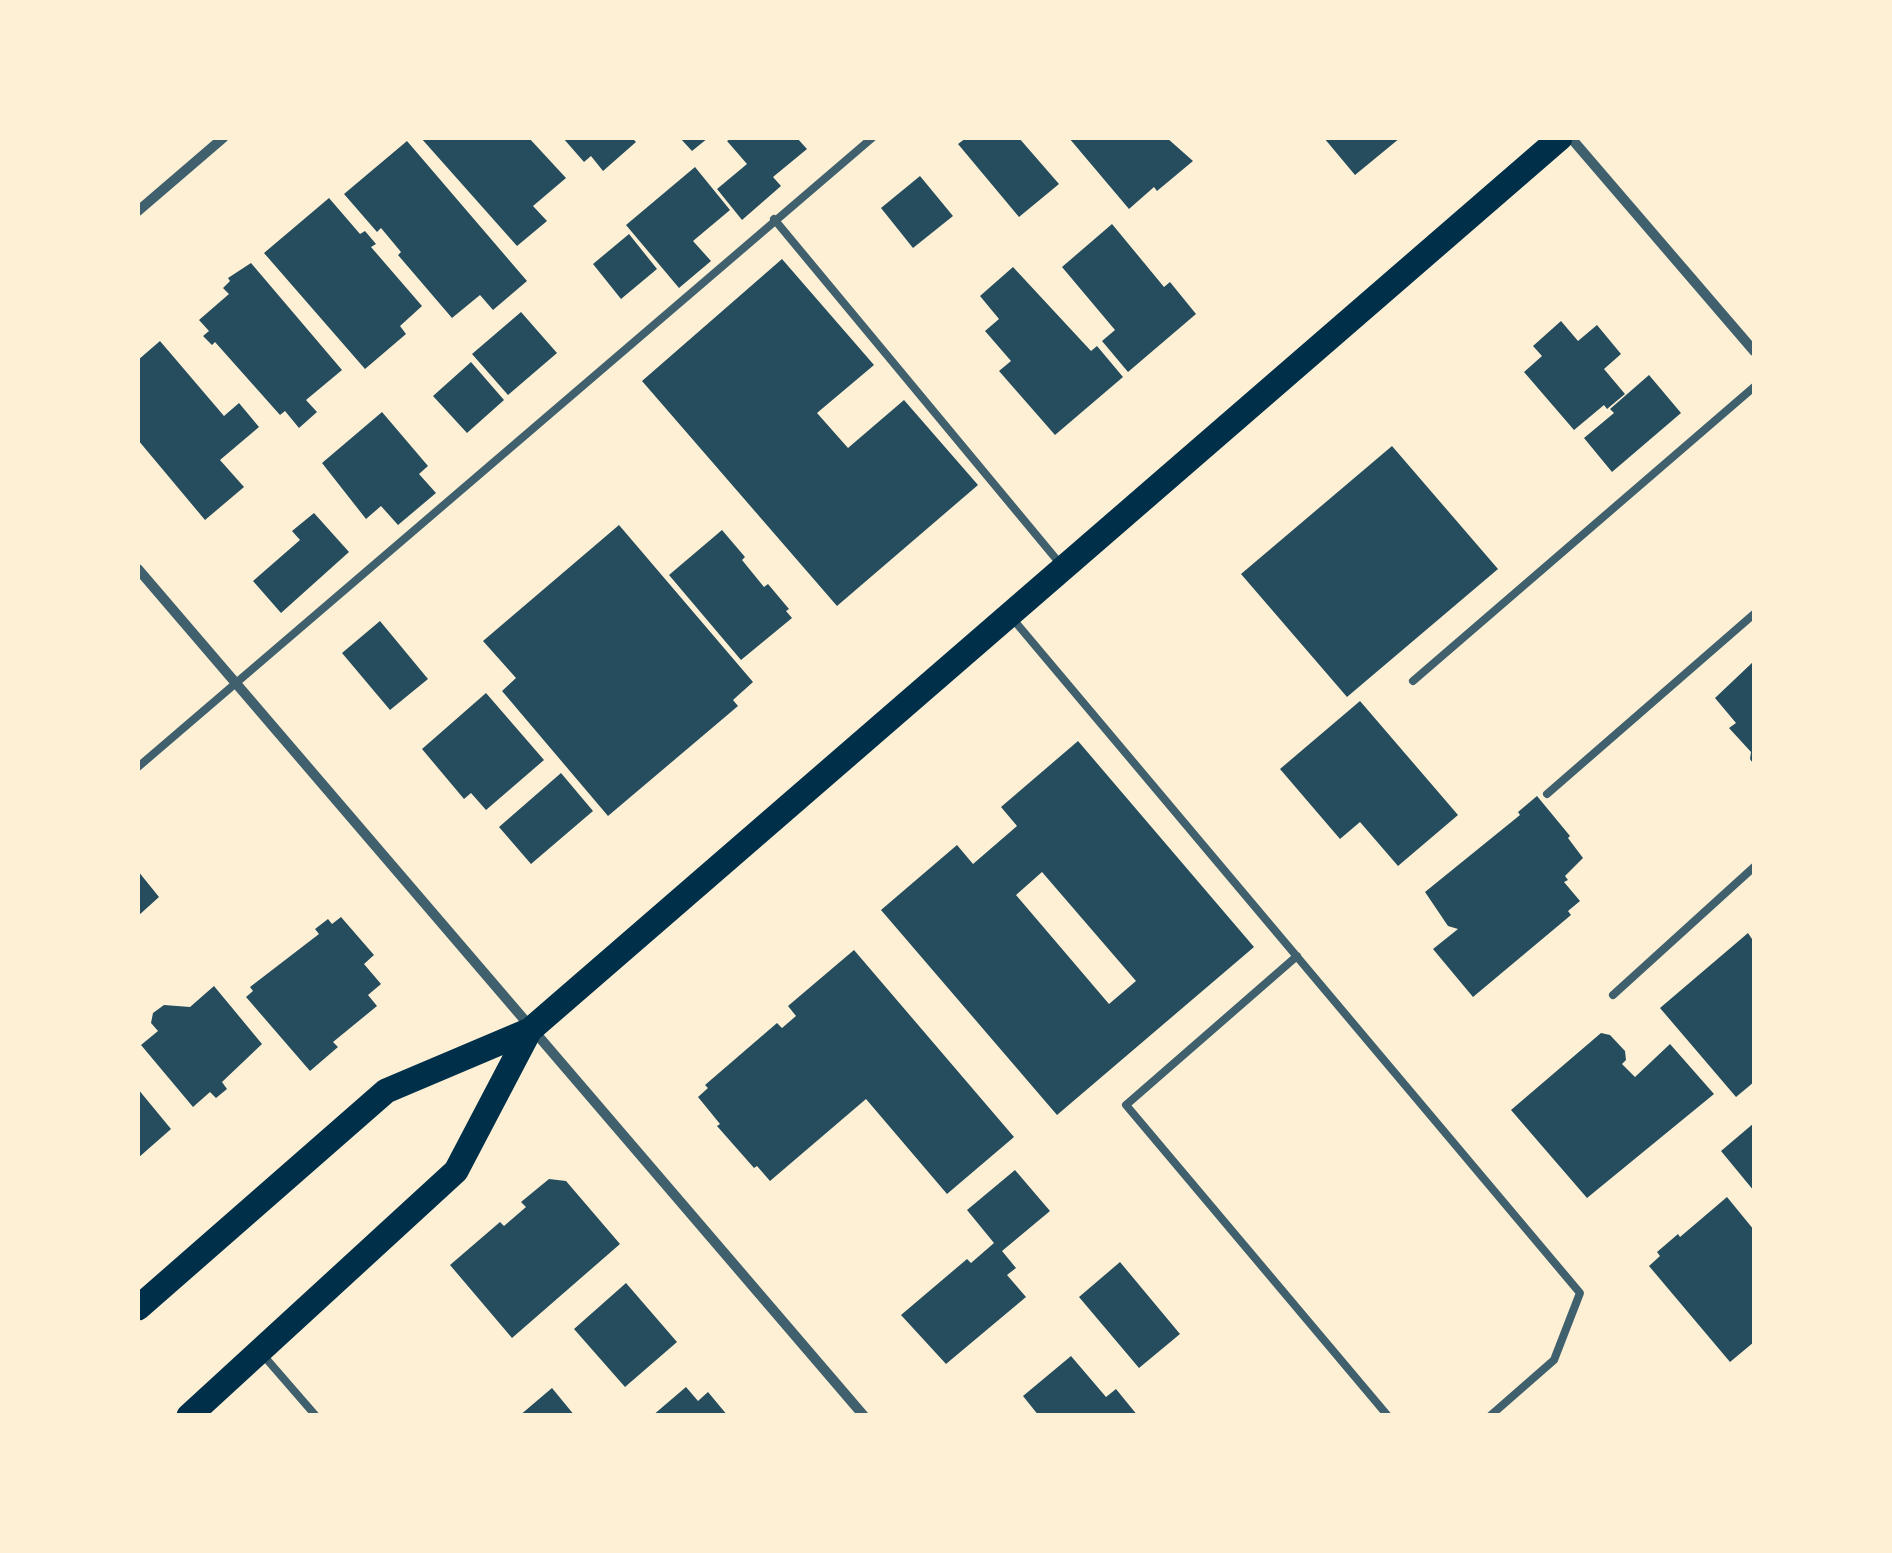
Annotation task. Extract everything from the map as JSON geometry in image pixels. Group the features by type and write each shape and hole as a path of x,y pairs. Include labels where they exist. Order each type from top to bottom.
{"main road":[{"path":"138,1308 386,1091 530,1030 1560,138"},
{"path":"189,1416 456,1171 530,1030"}],"street":[{"path":"138,211 223,138"},
{"path":"1571,138 1754,351"},
{"path":"138,570 864,1416"}],"lane":[{"path":"138,767 872,138"},
{"path":"774,220 1064,568"},
{"path":"1413,681 1754,387"},
{"path":"1010,614 1580,1293 1554,1360 1490,1416"},
{"path":"1547,794 1754,614"},
{"path":"1613,995 1754,868"},
{"path":"1298,956 1126,1105 1388,1416"},
{"path":"259,1351 316,1416"}],"building":[{"path":"421,138 529,138 566,178 533,206 547,221 517,246"},
{"path":"563,138 632,138 636,142 603,171 591,156 584,162"},
{"path":"680,138 708,138 692,151"},
{"path":"797,138 807,149 773,177 781,186 742,220 717,189 747,164 727,141"},
{"path":"966,138 1019,138 1059,184 1019,217 958,144"},
{"path":"1069,138 1167,138 1193,161 1129,209"},
{"path":"1324,138 1400,138 1355,175"},
{"path":"407,141 527,281 493,310 480,295 452,318 398,255 401,252 381,228 377,232 344,194"},
{"path":"695,167 730,210 693,241 711,261 679,288 626,225"},
{"path":"920,176 953,216 913,248 881,208"},
{"path":"329,198 360,234 365,231 376,244 371,247 422,306 400,326 406,334 365,369 264,253"},
{"path":"1112,224 1164,287 1170,282 1196,314 1128,372 1102,341 1115,330 1062,267"},
{"path":"629,234 657,269 621,299 593,264"},
{"path":"782,259 874,365 817,413 848,448 904,400 978,485 837,606 642,381"},
{"path":"251,263 342,370 306,400 317,412 299,428 285,411 280,415 215,342 212,345 203,336 209,331 199,320 229,294 223,288 230,281 228,278"},
{"path":"1013,267 1091,351 1097,346 1123,377 1055,435 999,371 1011,361 985,331 999,319 980,296"},
{"path":"521,312 557,353 508,395 472,354"},
{"path":"1561,321 1578,341 1597,325 1621,354 1604,369 1625,394 1607,409 1604,405 1574,430 1524,372 1542,356 1533,346"},
{"path":"160,341 224,416 239,403 259,427 220,460 244,487 205,520 138,440 138,360"},
{"path":"471,362 504,400 467,433 433,396"},
{"path":"1649,375 1681,413 1612,472 1584,438"},
{"path":"382,412 428,466 419,474 436,493 398,525 381,506 366,519 322,463"},
{"path":"1392,446 1498,569 1347,697 1241,574"},
{"path":"314,513 349,552 281,613 253,581 300,540 292,531"},
{"path":"619,525 753,682 733,700 738,706 608,816 502,691 516,678 483,641"},
{"path":"722,530 764,587 768,584 789,609 786,611 792,618 741,660 669,575"},
{"path":"380,621 428,679 390,710 342,653"},
{"path":"1754,661 1754,765 1751,752 1729,728 1736,723 1715,698"},
{"path":"486,693 544,760 486,810 471,793 464,799 422,749"},
{"path":"1360,701 1458,815 1398,866 1360,822 1340,839 1280,769"},
{"path":"1078,741 1254,947 1057,1115 881,910 957,845 973,864 1017,826 1001,807","holes":["1042,872 1136,981 1109,1004 1016,895"]},
{"path":"561,773 593,811 531,864 499,827"},
{"path":"1537,796 1583,858 1564,882 1580,901 1568,911 1571,915 1473,997 1433,949 1458,929 1448,926 1425,892 1520,815 1518,812"},
{"path":"138,871 159,897 138,916"},
{"path":"341,917 374,955 364,964 381,984 368,995 377,1006 333,1042 338,1047 310,1071 246,997 253,991 250,987 319,934 315,929 328,919 332,924"},
{"path":"1748,933 1754,942 1754,1082 1736,1097 1660,1008"},
{"path":"854,950 1014,1137 947,1194 866,1099 770,1181 717,1126 720,1124 698,1097 708,1088 705,1085 777,1023 782,1028 796,1016 788,1006"},
{"path":"214,986 262,1044 222,1082 227,1089 216,1098 210,1092 193,1107 141,1045 158,1031 151,1023 153,1013 164,1005 190,1007"},
{"path":"1601,1033 1610,1035 1625,1051 1622,1064 1635,1077 1670,1044 1714,1094 1587,1198 1511,1110"},
{"path":"138,1089 171,1129 138,1158"},
{"path":"1754,1123 1754,1191 1721,1151"},
{"path":"1015,1170 1050,1211 1002,1251 1016,1268 1007,1275 1026,1297 946,1364 901,1315 967,1259 971,1263 994,1243 967,1210"},
{"path":"549,1179 566,1181 620,1244 512,1338 450,1265 500,1222 504,1226 526,1207 521,1202"},
{"path":"1727,1197 1754,1230 1754,1342 1730,1362 1649,1266 1660,1256 1657,1252"},
{"path":"1120,1262 1180,1334 1139,1368 1079,1297"},
{"path":"626,1283 677,1342 625,1387 574,1329"},
{"path":"1071,1356 1106,1397 1116,1389 1138,1416 1039,1416 1023,1396"},
{"path":"686,1387 698,1401 708,1392 728,1416 652,1416"},
{"path":"552,1388 575,1416 519,1416"}]}
